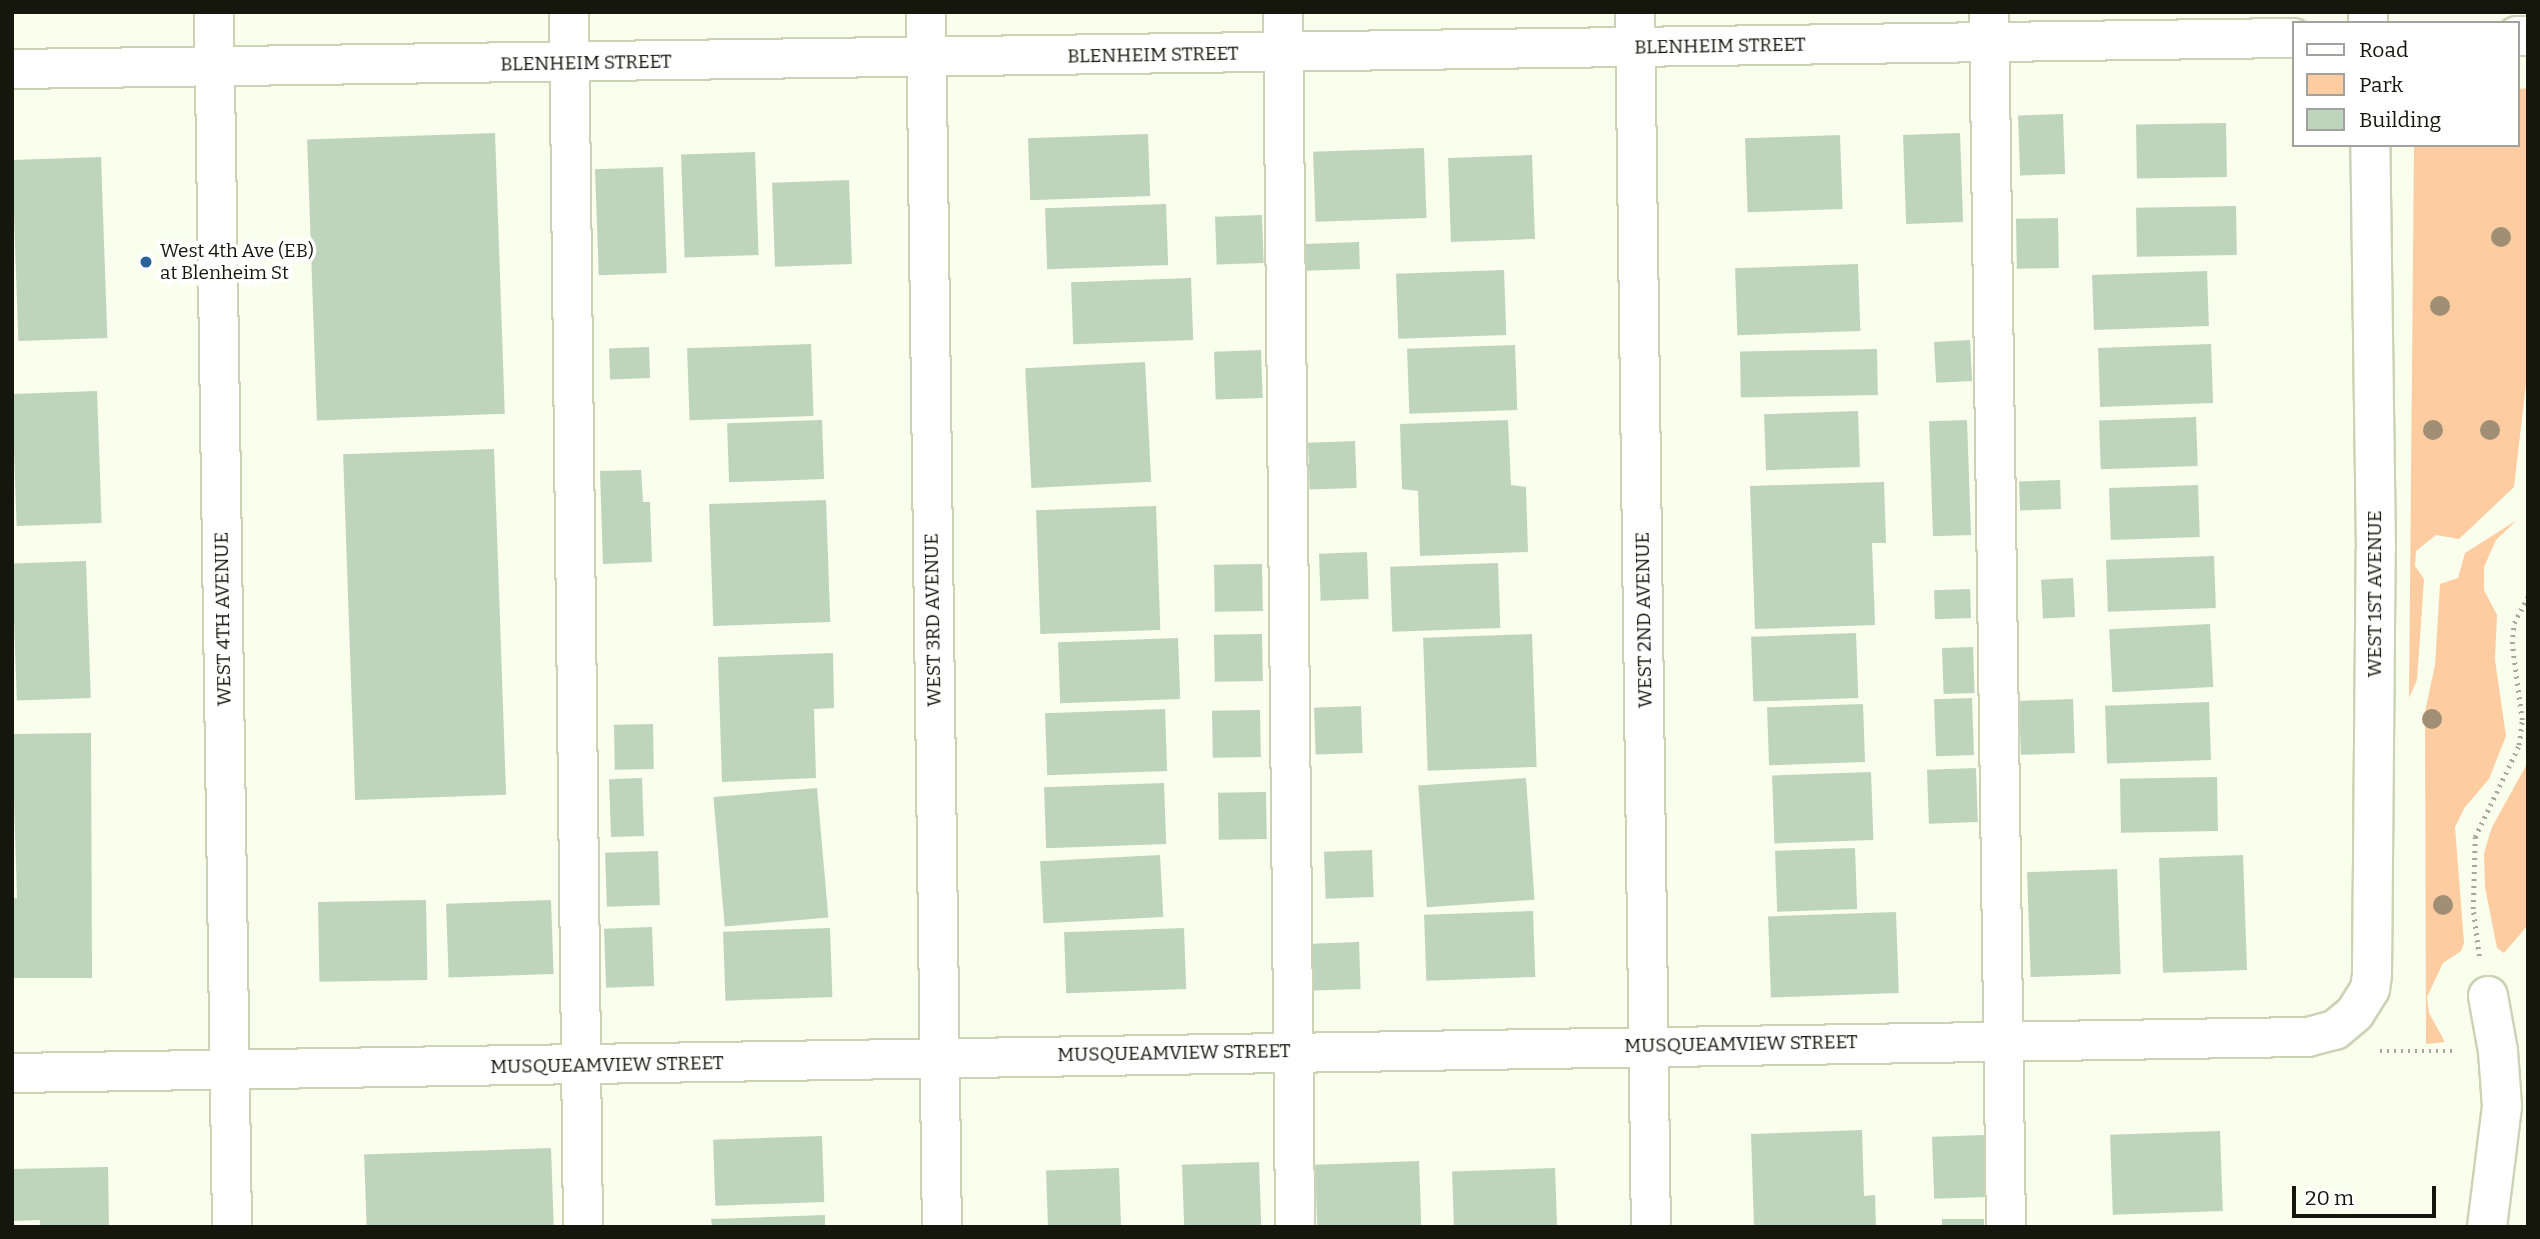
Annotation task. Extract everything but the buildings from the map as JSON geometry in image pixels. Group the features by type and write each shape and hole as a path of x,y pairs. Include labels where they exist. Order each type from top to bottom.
{"street":[{"name":"WEST 4TH AVENUE","path":"214,12 232,1227"},
{"path":"569,12 583,1227"},
{"name":"WEST 3RD AVENUE","path":"926,12 942,1227"},
{"path":"1283,12 1295,1227"},
{"name":"BLENHEIM STREET","path":"12,69 1283,52 1636,30 1989,27 2292,38"},
{"path":"1989,27 2006,1227"},
{"name":"WEST 2ND AVENUE","path":"1636,30 1651,1227"},
{"name":"WEST 1ST AVENUE","path":"2335,1030 2354,1013 2370,989 2372,974 2376,550 2370,147"},
{"path":"2487,1227 2502,1106 2498,1051 2488,996"},
{"name":"MUSQUEAMVIEW STREET","path":"12,1073 230,1073 1292,1050 2308,1037 2335,1030"}],"path":[{"path":"2488,996 2473,909 2471,867 2484,812 2519,745 2522,720 2512,644 2514,623 2528,597"},
{"path":"2335,1030 2363,1052 2498,1051"}],"green space":[{"path":"2528,88 2528,367 2514,487 2459,539 2436,535 2416,551 2415,566 2424,579 2417,680 2409,698 2414,147 2519,147 2519,89"},
{"path":"2517,520 2496,540 2484,567 2484,590 2497,615 2495,660 2506,736 2489,779 2465,807 2455,827 2464,943 2461,951 2443,963 2427,997 2429,1013 2445,1042 2426,1044 2425,712 2435,665 2440,584 2458,578 2465,553"},
{"path":"2528,762 2528,925 2504,953 2497,948 2485,887 2484,853 2492,827"}],"place":[{"name":"West 4th Ave (EB) at Blenheim St","path":"146,262"}]}
